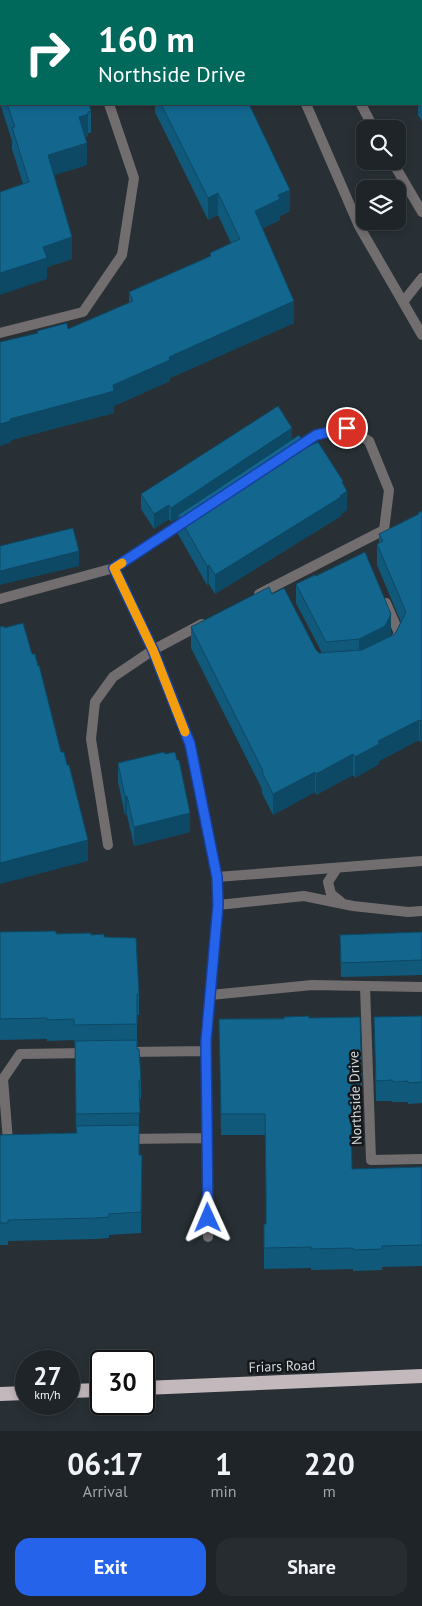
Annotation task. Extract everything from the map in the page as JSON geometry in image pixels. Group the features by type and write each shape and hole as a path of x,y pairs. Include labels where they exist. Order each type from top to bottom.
{"highway":[{"name":"Friars Road","path":"155,1388 422,1376"},
{"path":"0,1394 15,1393"}],"street":[{"path":"0,333 83,312 122,255 134,178 109,105"},
{"path":"306,105 359,226 422,335"},
{"path":"362,105 369,120"},
{"path":"397,170 422,212"},
{"path":"403,302 422,278"},
{"path":"254,597 282,588 362,547 384,530 389,490 369,442 347,428 316,435 284,455"},
{"path":"0,599 114,568 196,513"},
{"path":"114,568 153,650 190,744 217,877 218,905 206,1051 208,1237"},
{"path":"384,597 399,633 390,650"},
{"path":"108,845 91,739 95,702 113,677 153,650 212,619"},
{"path":"217,877 422,861"},
{"path":"337,868 328,882 332,894 343,904"},
{"path":"218,905 304,896 343,904 408,912 422,911"},
{"path":"211,995 312,984 422,987"},
{"name":"Northside Drive","path":"365,986 371,1160 422,1159"},
{"path":"118,1052 206,1051"},
{"path":"28,1141 8,1141 3,1078 20,1054 99,1053"},
{"path":"117,1140 207,1138"}],"building":[{"path":"7,105 89,105 91,111 79,117 87,143 48,155 72,237 43,247 47,258 0,273 0,192 29,182 12,127 15,127"},
{"path":"162,105 249,105 290,190 278,195 280,199 255,211 294,301 169,357 170,360 113,385 114,391 10,419 11,421 0,424 0,342 38,333 37,331 67,323 68,329 133,301 129,292 211,256 210,253 240,239 218,193 208,198"},
{"path":"278,406 292,428 171,508 169,505 154,514 141,494"},
{"path":"299,435 307,447 318,442 343,481 347,491 341,497 215,575 209,565 207,566 178,515"},
{"path":"422,511 422,720 378,741 379,744 355,757 353,754 273,794 191,627 269,587 272,594 284,588 319,653 362,650 393,635 406,612 377,544 383,541 379,534"},
{"path":"73,528 79,551 0,571 0,546"},
{"path":"365,552 391,614 385,626 359,639 326,642 296,584"},
{"path":"23,623 32,654 35,654 39,665 61,752 64,752 67,765 69,765 88,840 0,863 0,627 4,626 4,628"},
{"path":"164,752 165,754 175,752 177,760 179,760 190,813 134,827 118,763"},
{"path":"56,931 56,934 91,933 91,935 104,934 104,937 136,938 139,994 137,994 137,1024 74,1025 74,1019 0,1019 0,932"},
{"path":"422,932 422,960 341,963 340,935"},
{"path":"309,1016 309,1018 360,1017 362,1081 352,1081 352,1169 422,1167 422,1245 382,1246 382,1249 353,1250 353,1248 311,1249 311,1247 264,1248 264,1224 266,1224 265,1114 221,1114 219,1019 284,1019 284,1017"},
{"path":"422,1016 422,1082 376,1081 374,1017"},
{"path":"137,1040 141,1080 139,1080 140,1113 76,1114 75,1041"},
{"path":"139,1125 139,1155 142,1155 141,1212 109,1214 109,1217 8,1220 8,1223 0,1223 0,1135 77,1133 76,1126"}],"slow traffic":[{"path":"122,563 114,568 153,650 185,732"}],"route":[{"path":"208,1218 206,1041 218,905 217,877 190,744 153,650 114,568 316,435 347,428"}]}
